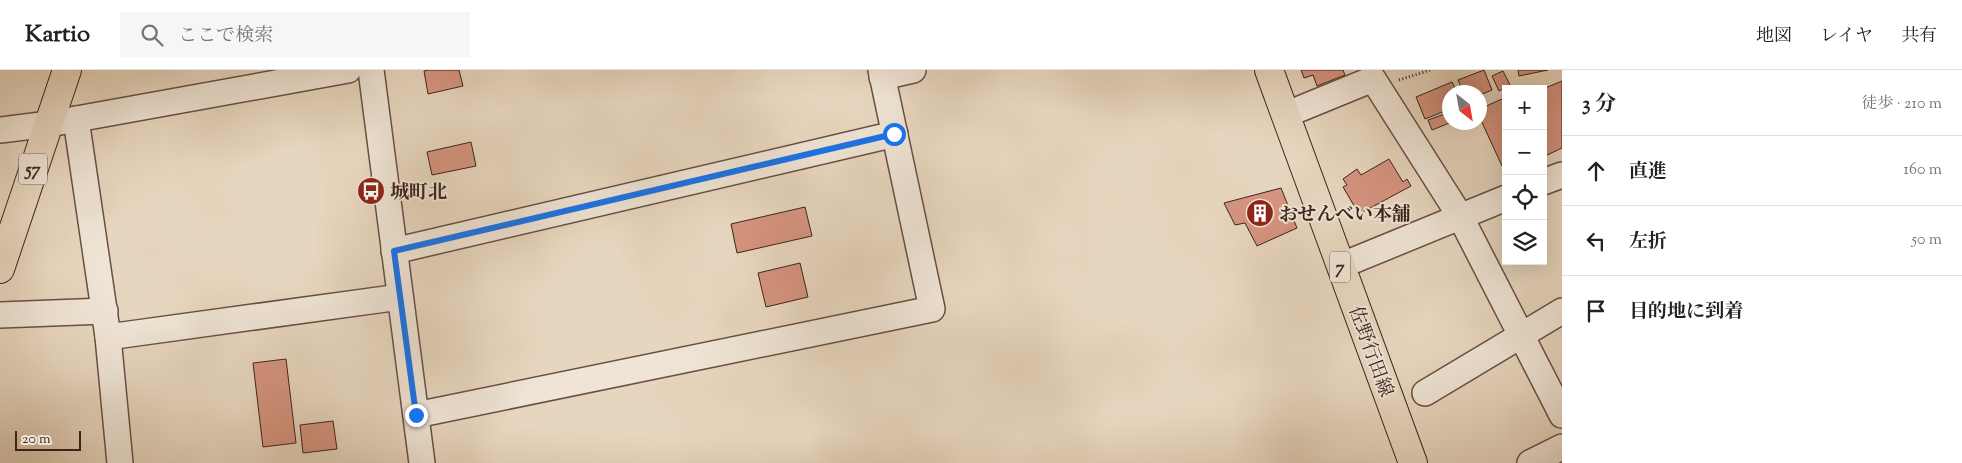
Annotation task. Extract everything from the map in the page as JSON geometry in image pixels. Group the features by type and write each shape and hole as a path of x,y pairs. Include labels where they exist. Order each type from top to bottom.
{"main road":[{"name":"57","path":"0,269 67,70"},
{"name":"佐野行田線","path":"1268,70 1412,463"}],"street":[{"path":"0,130 49,124 348,70"},
{"path":"371,70 422,463"},
{"path":"416,415 932,309 882,74 913,70"},
{"path":"1285,115 1373,79 1460,216 1562,415"},
{"path":"76,119 105,311 120,463"},
{"path":"394,251 894,134"},
{"path":"1547,181 1562,175"},
{"path":"1340,266 1502,200"},
{"path":"108,337 400,297"},
{"path":"0,315 105,311"},
{"path":"1425,393 1562,311"},
{"path":"1530,463 1562,447"}],"path":[{"path":"1378,87 1430,70"}],"building":[{"path":"459,70 463,86 428,94 424,71"},
{"path":"1301,70 1343,70 1345,75 1317,86 1313,75 1304,78"},
{"path":"1484,70 1492,90 1487,92 1487,85 1460,85 1458,80"},
{"path":"1518,70 1548,70 1519,76"},
{"path":"1503,71 1510,85 1502,85 1502,89 1499,91 1492,76"},
{"path":"1562,81 1562,148 1547,155 1547,130 1547,87"},
{"path":"1442,86 1442,112 1425,119 1416,97"},
{"path":"1502,99 1502,166 1486,130 1487,106"},
{"path":"1442,115 1442,126 1432,130 1428,120"},
{"path":"471,142 476,166 432,175 427,152"},
{"path":"1389,159 1403,182 1407,179 1411,186 1359,214 1343,187 1347,185 1343,179 1357,169 1361,175"},
{"name":"おせんべい本舗","path":"1281,188 1297,228 1257,246 1245,223 1235,225 1224,203"},
{"path":"805,207 812,236 737,253 731,224"},
{"path":"800,263 808,297 766,307 758,273"},
{"path":"286,359 296,443 263,447 253,363"},
{"path":"333,421 337,449 303,453 300,425"}],"place":[{"name":"城町北","path":"371,191"},
{"name":"おせんべい本舗","path":"1260,213"}],"route":[{"path":"416,415 394,251 894,134"}]}
